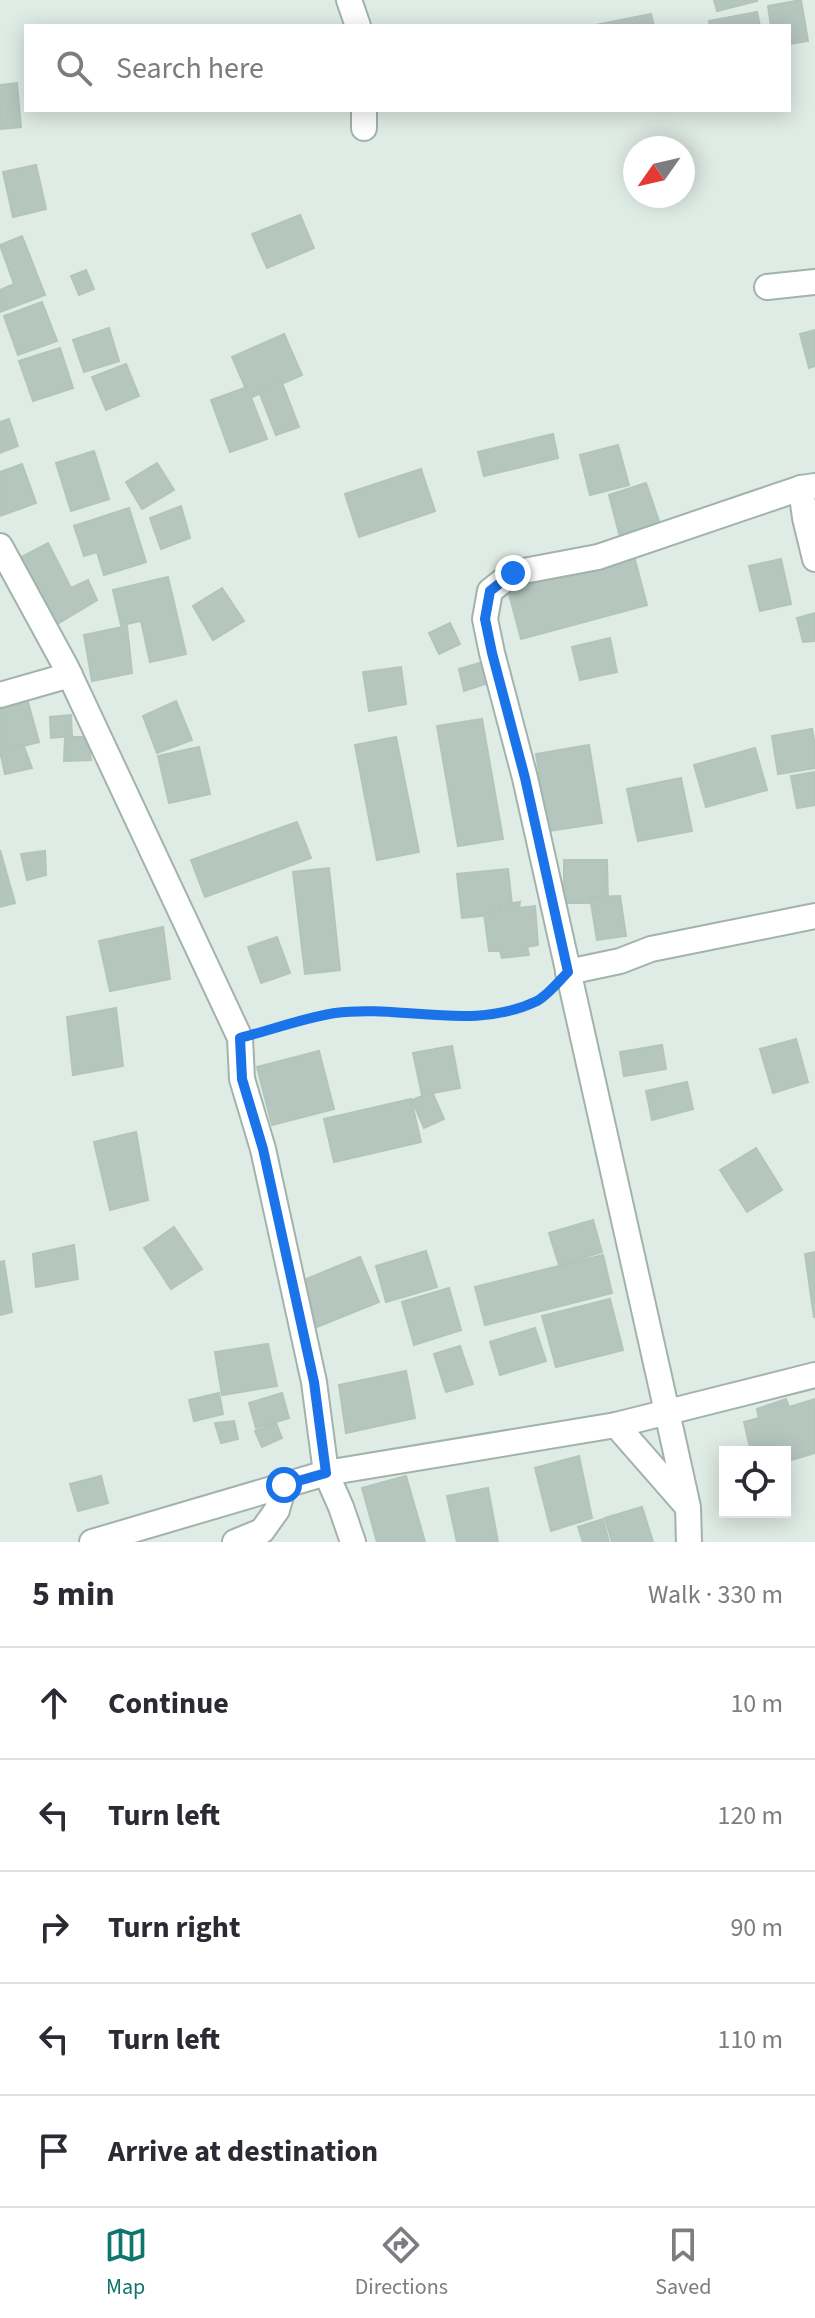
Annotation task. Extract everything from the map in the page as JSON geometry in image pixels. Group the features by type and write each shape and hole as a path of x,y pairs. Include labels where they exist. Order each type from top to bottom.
{"street":[{"path":"349,0 357,24"},
{"path":"767,287 815,282"},
{"path":"689,1542 688,1507 525,778 485,619 490,591 513,573 598,557 808,487 805,518 815,559"},
{"path":"0,546 70,675 240,1038 242,1079 263,1149 314,1382 326,1473 353,1542"},
{"path":"0,695 70,675"},
{"path":"568,972 620,961 651,949 815,916"},
{"path":"92,1542 326,1473 616,1425 815,1375"},
{"path":"616,1425 688,1507"},
{"path":"235,1542 262,1531 277,1510 284,1485"}],"path":[{"path":"240,1038 335,1013 387,1011 470,1017 503,1012 539,1000 568,972"}],"building":[{"path":"714,0 756,0 757,1 717,11"},
{"path":"801,0 808,41 791,44 791,24 771,24 768,6"},
{"path":"757,12 760,24 710,24 709,21"},
{"path":"651,14 654,24 600,24"},
{"path":"17,83 21,127 0,129 0,85"},
{"path":"36,165 46,209 13,217 3,172"},
{"path":"300,215 314,248 267,268 252,234"},
{"path":"22,236 45,295 0,312 0,290 14,284 0,245"},
{"path":"86,270 94,289 79,295 71,276"},
{"path":"42,302 57,341 18,355 4,316"},
{"path":"109,328 119,361 84,372 73,340"},
{"path":"815,330 815,366 809,368 800,334"},
{"path":"284,334 302,375 250,398 232,357"},
{"path":"60,348 73,388 33,401 19,361"},
{"path":"126,364 139,396 106,410 92,377"},
{"path":"281,380 299,427 276,435 258,389"},
{"path":"247,387 267,439 230,452 211,400"},
{"path":"9,419 18,446 0,453 0,422"},
{"path":"553,434 558,458 484,476 478,452"},
{"path":"618,445 629,485 590,495 580,455"},
{"path":"94,451 109,499 71,511 56,463"},
{"path":"157,463 174,490 142,509 126,482"},
{"path":"22,464 36,503 0,516 0,472"},
{"path":"421,469 435,511 359,537 345,494"},
{"path":"646,483 660,524 620,537 609,495"},
{"path":"181,506 190,538 161,549 150,518"},
{"path":"129,508 146,562 104,575 97,552 84,556 74,526"},
{"path":"48,543 71,588 88,580 97,600 52,627 14,561"},
{"path":"634,556 647,605 521,639 508,590"},
{"path":"781,559 791,604 760,611 749,566"},
{"path":"168,577 186,654 150,662 141,621 121,625 113,590"},
{"path":"222,588 244,621 213,640 193,606"},
{"path":"815,613 815,641 803,642 797,618"},
{"path":"450,623 460,644 439,654 429,633"},
{"path":"127,626 132,673 92,681 84,635"},
{"path":"610,638 617,672 580,680 572,647"},
{"path":"483,662 488,683 464,691 459,669"},
{"path":"401,667 406,704 369,711 363,672"},
{"path":"26,695 39,742 0,752 0,702"},
{"path":"176,701 192,740 157,753 143,716"},
{"path":"71,715 72,736 51,738 50,717"},
{"path":"482,719 503,839 458,846 437,726"},
{"path":"812,729 815,768 778,774 772,736"},
{"path":"65,737 88,737 91,760 64,761"},
{"path":"396,737 419,852 377,860 355,745"},
{"path":"23,744 32,768 5,774 0,751"},
{"path":"589,745 602,823 548,831 536,754"},
{"path":"199,747 210,794 169,803 158,756"},
{"path":"755,748 767,790 706,807 694,765"},
{"path":"815,772 815,805 797,808 791,776"},
{"path":"681,778 692,831 638,841 627,789"},
{"path":"297,822 311,858 205,897 191,860"},
{"path":"0,850 15,903 0,907"},
{"path":"45,851 46,875 27,880 21,854"},
{"path":"564,860 607,860 608,903 564,903"},
{"path":"329,868 340,970 305,974 293,872"},
{"path":"508,869 513,913 462,918 457,874"},
{"path":"620,896 626,936 597,940 590,897"},
{"path":"520,902 519,908 535,906 538,945 527,947 529,955 502,958 500,951 489,951 484,913 500,911 499,905"},
{"path":"163,927 170,979 110,991 99,941"},
{"path":"277,937 290,973 261,983 248,947"},
{"path":"116,1008 123,1066 73,1075 67,1017"},
{"path":"796,1039 808,1082 773,1093 760,1049"},
{"path":"662,1045 666,1069 624,1076 620,1052"},
{"path":"452,1046 460,1088 422,1095 413,1053"},
{"path":"319,1051 334,1109 272,1125 257,1067"},
{"path":"687,1082 693,1109 652,1120 646,1091"},
{"path":"432,1092 444,1119 424,1128 412,1100"},
{"path":"411,1099 421,1142 334,1162 324,1119"},
{"path":"136,1132 148,1200 110,1210 94,1142"},
{"path":"756,1148 782,1190 747,1212 720,1170"},
{"path":"593,1220 602,1252 559,1265 549,1233"},
{"path":"174,1227 202,1269 171,1289 144,1248"},
{"path":"74,1245 78,1279 36,1287 33,1254"},
{"path":"426,1251 437,1287 386,1302 376,1266"},
{"path":"815,1252 815,1317 814,1317 805,1254"},
{"path":"603,1255 612,1293 485,1325 475,1287"},
{"path":"360,1257 379,1302 317,1327 299,1282"},
{"path":"4,1261 12,1312 0,1315 0,1262"},
{"path":"449,1288 461,1330 414,1345 402,1302"},
{"path":"610,1299 623,1350 556,1367 542,1316"},
{"path":"535,1328 546,1361 500,1375 490,1342"},
{"path":"268,1344 277,1386 222,1395 215,1352"},
{"path":"460,1346 473,1384 446,1392 434,1354"},
{"path":"406,1371 415,1418 346,1433 339,1385"},
{"path":"219,1393 223,1414 194,1421 189,1400"},
{"path":"282,1393 289,1418 256,1428 249,1403"},
{"path":"786,1399 789,1407 815,1399 815,1453 791,1460 791,1446 750,1446 744,1422 759,1418 757,1409"},
{"path":"234,1421 238,1439 221,1443 215,1423"},
{"path":"276,1423 282,1438 262,1447 255,1431"},
{"path":"579,1456 592,1518 551,1531 535,1468"},
{"path":"101,1476 108,1503 78,1511 70,1484"},
{"path":"406,1476 425,1542 377,1542 362,1488"},
{"path":"488,1488 498,1542 457,1542 447,1496"},
{"path":"642,1507 653,1542 612,1542 605,1518"},
{"path":"603,1519 609,1542 583,1542 578,1527"}],"route":[{"path":"284,1485 326,1473 314,1382 263,1149 242,1079 240,1038 335,1013 387,1011 470,1017 503,1012 539,1000 568,972 525,778 485,619 490,591 513,573"}]}
